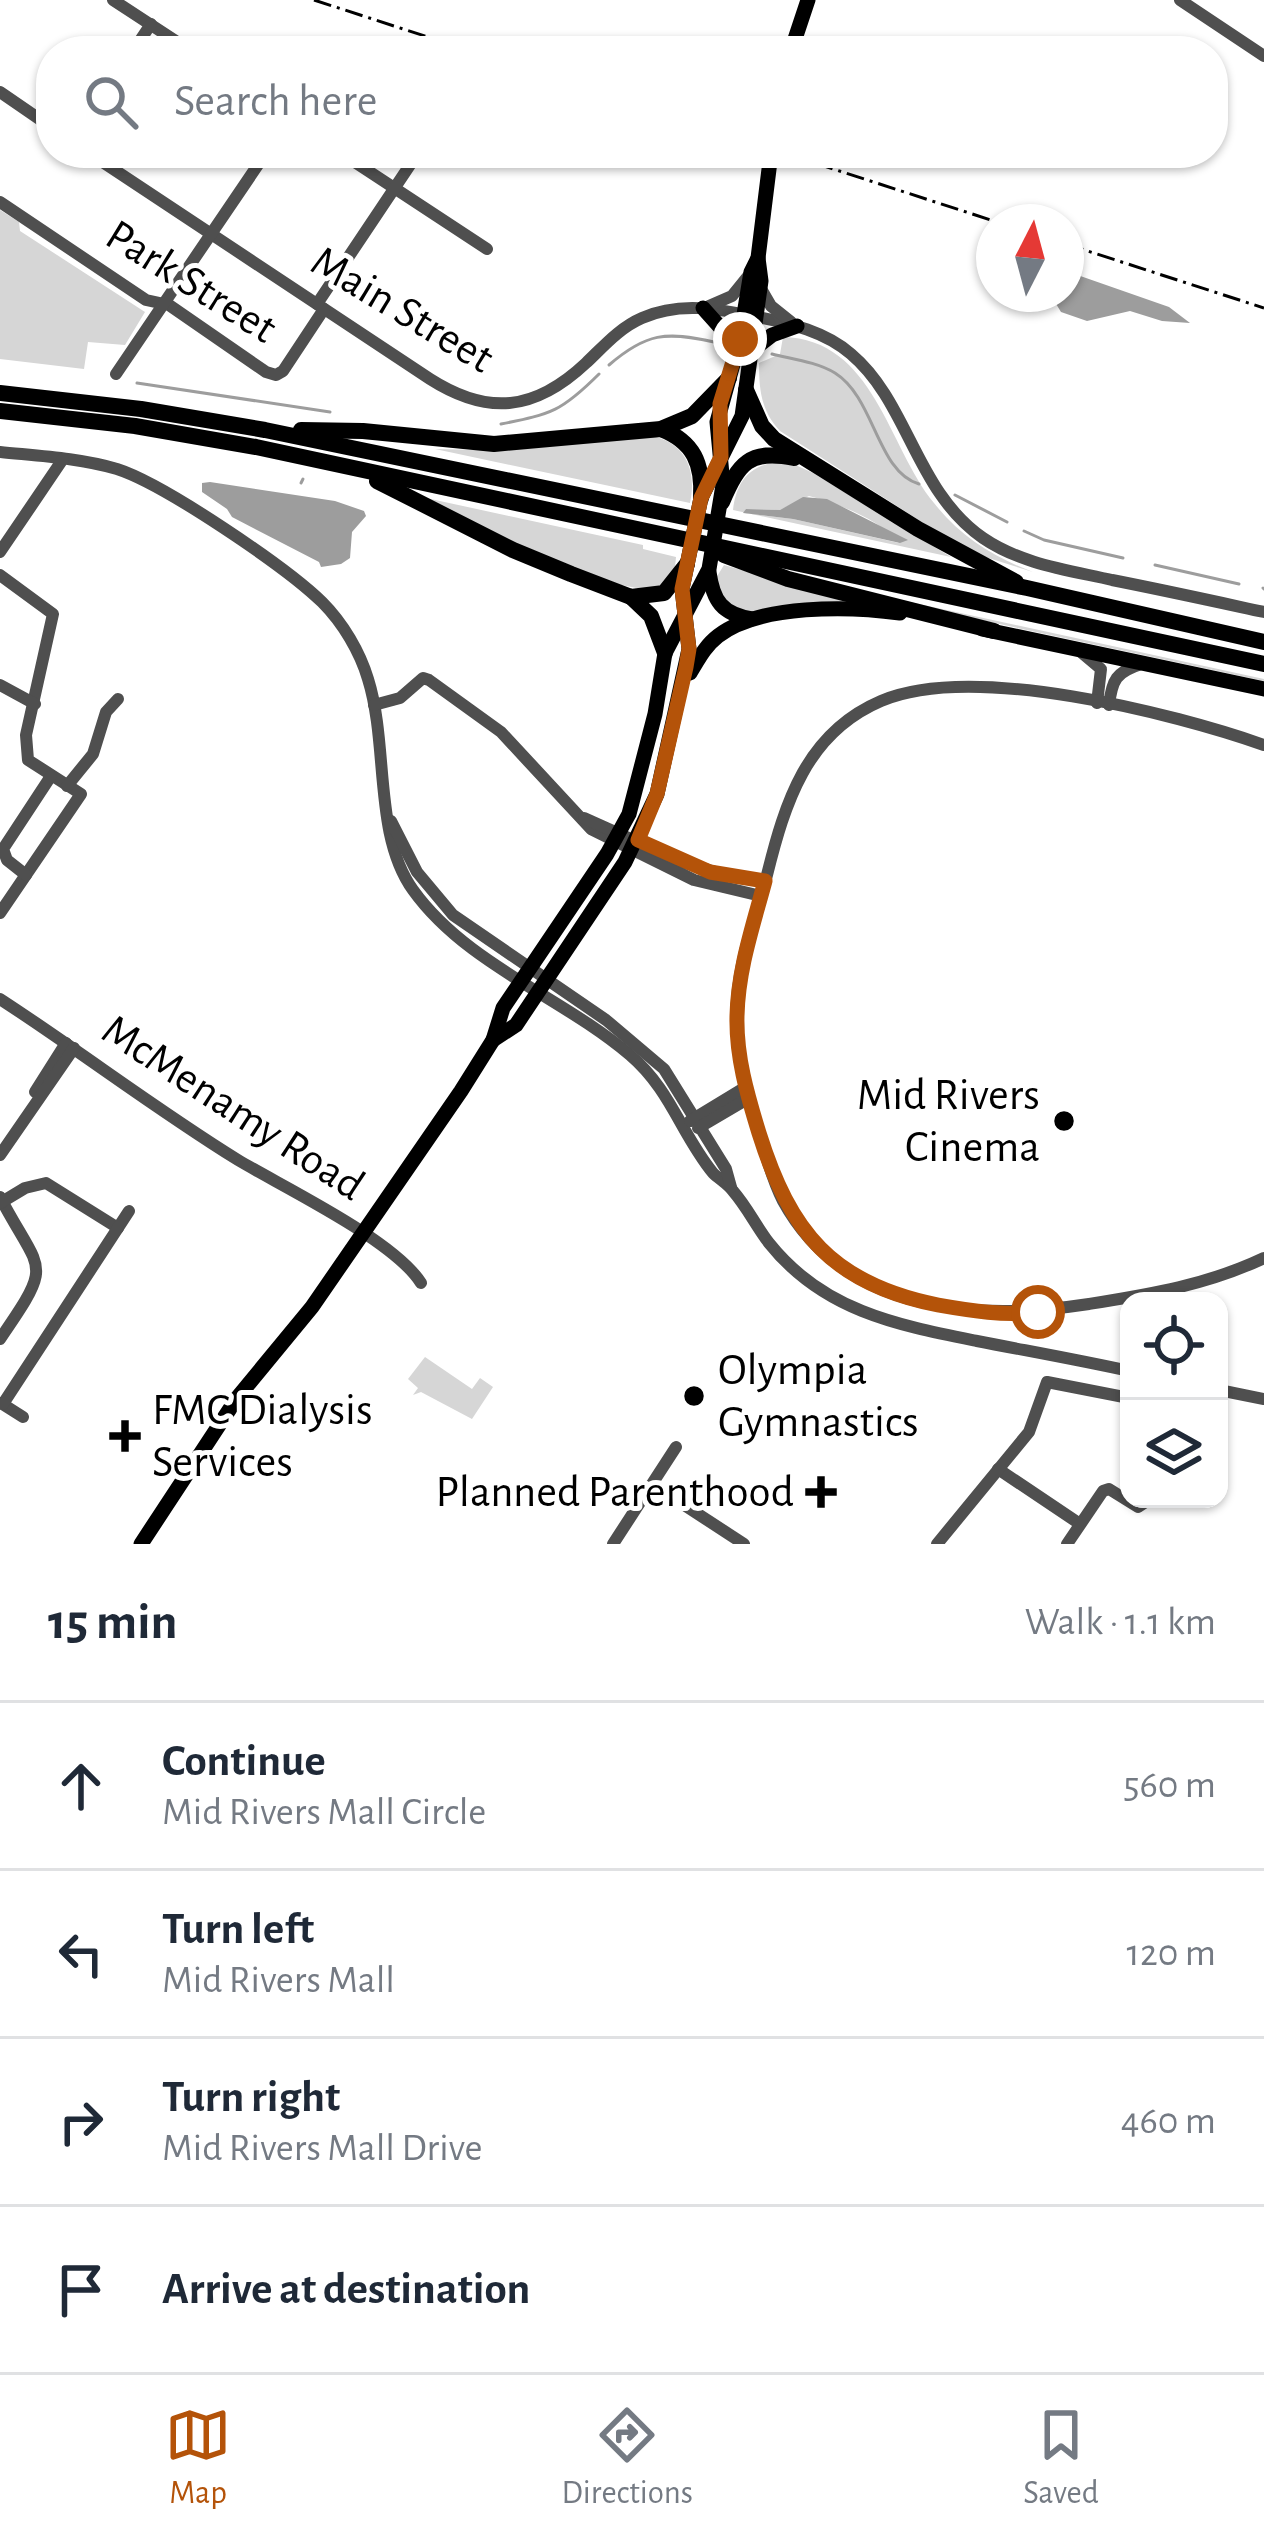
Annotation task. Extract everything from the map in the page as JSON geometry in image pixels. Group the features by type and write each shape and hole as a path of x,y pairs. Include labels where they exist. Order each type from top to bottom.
{"highway":[{"path":"265,430 363,431 494,444 661,429 692,416 732,371"},
{"path":"746,390 762,426 807,460 918,529 1027,588"},
{"path":"0,393 141,409 265,430 1027,588 1264,642"},
{"path":"0,411 216,439 1264,664"},
{"path":"661,429 680,437 698,460 701,498"},
{"path":"722,502 737,472 756,456 770,453 807,460"},
{"path":"355,470 513,550 631,597 652,616 665,653"},
{"path":"697,541 754,569 994,631"},
{"path":"631,597 664,593 687,564"}],"main road":[{"path":"796,36 808,0"},
{"path":"493,1040 516,1025 634,845 657,794 689,649 682,589 701,498 742,416 769,168"},
{"path":"703,308 728,336 732,371"},
{"path":"141,1544 237,1398 312,1307 493,1040 500,1014 629,814 665,653 709,569 722,502 718,422 751,316"},
{"path":"750,352 772,335 797,326"},
{"path":"709,569 717,603 736,616 753,619 830,608 863,609 994,631 1264,689"},
{"path":"681,692 714,639 753,619"}],"street":[{"path":"113,0 169,36"},
{"path":"1180,0 1264,56"},
{"path":"143,36 151,24"},
{"path":"0,92 36,117"},
{"name":"Main Street","path":"112,168 456,394 500,404 522,402 554,389 641,318 679,307 797,326"},
{"path":"116,374 256,168"},
{"path":"364,168 488,249"},
{"path":"320,307 408,168"},
{"name":"Park Street","path":"0,202 146,300 163,304 276,375 283,371 320,307"},
{"path":"703,308 731,296 757,272 777,313 837,344 860,364 886,400 931,483 956,515 984,539 1028,560 1264,612"},
{"path":"0,452 118,470 150,483 324,604 350,640 368,680 390,838 401,871 432,914 647,1052 675,1083 693,1125 727,1168 731,1187 782,1258 818,1289 846,1306 894,1324 1120,1369"},
{"path":"0,552 63,459"},
{"path":"0,575 53,614 25,749 28,760 81,794 0,913"},
{"path":"1076,649 1100,669 1103,704"},
{"path":"1103,704 1118,672 1144,664"},
{"path":"374,705 400,698 423,677 501,732 584,818 694,880 763,889"},
{"path":"0,685 35,704"},
{"path":"1264,746 1198,724 1103,704 947,687 897,694 864,710 829,736 797,777 763,889 738,996 737,1036 747,1093 778,1190 802,1231 841,1267 902,1297 975,1312 1032,1312 1187,1287 1264,1258"},
{"path":"67,786 93,754 106,712 118,699"},
{"path":"26,875 7,860 3,848 51,776"},
{"name":"McMenamy Road","path":"0,999 236,1158 401,1258 422,1283"},
{"path":"0,1154 2,1143 70,1045"},
{"path":"693,1125 747,1093"},
{"path":"0,1339 32,1293 37,1271 32,1248 1,1201 46,1184 118,1228"},
{"path":"23,1417 2,1403 129,1211"},
{"path":"1104,1392 1108,1366"},
{"path":"937,1544 1029,1432 1047,1382 1120,1396"},
{"path":"1228,1392 1264,1399"},
{"path":"613,1544 676,1448"},
{"path":"998,1468 1080,1524"},
{"path":"652,1484 735,1542"},
{"path":"1067,1544 1106,1489 1120,1497"}],"shaded area":[{"path":"0,210 19,222 20,231 145,312 125,345 88,342 84,369 0,359"},
{"path":"1084,277 1169,307 1190,323 1130,311 1087,321 1061,312 1084,312"},
{"path":"783,337 814,342 839,356 875,400 918,480 944,515 978,544 1033,572 982,556 939,533 780,431 762,399 759,363 780,354"},
{"path":"652,436 673,445 686,460 692,480 690,503 435,449 483,450"},
{"path":"787,461 951,557 750,514 899,543 870,520 809,496 780,510 733,510 748,474"},
{"path":"202,483 335,501 364,511 366,516 352,532 350,558 321,567 232,517 202,492"},
{"path":"803,497 827,499 908,540 900,543 743,513 746,509 780,510"},
{"path":"426,498 643,545 643,549 676,557 675,567 660,588 607,581 509,541"},
{"path":"724,565 851,601 750,614 724,603 716,578"},
{"path":"827,584 1264,679 1264,681 906,604"},
{"path":"425,1357 472,1389 480,1378 493,1387 472,1419 421,1392 413,1395 418,1388 408,1379"}],"waterway":[{"path":"609,365 634,346 657,337 714,342"},
{"path":"772,354 820,366 848,384 894,465 919,484"},
{"path":"501,424 555,409 599,374"},
{"path":"137,383 330,412"},
{"path":"301,483 303,479"},
{"path":"955,495 1007,522"},
{"path":"1024,531 1123,558"},
{"path":"1155,565 1239,584"}],"railway":[{"path":"314,0 425,36"},
{"path":"830,168 976,215"},
{"path":"1084,250 1264,308"}],"place":[{"name":"Mid Rivers Cinema","path":"1064,1121"},
{"name":"Olympia Gymnastics","path":"694,1396"},
{"name":"FMC Dialysis Services","path":"125,1436"},
{"name":"Planned Parenthood","path":"821,1492"}],"route":[{"path":"740,339 720,404 721,457 701,498 682,589 689,649 686,667 664,769 638,840 710,872 765,881 740,978 738,1049 772,1174 802,1231 858,1279 902,1297 980,1312 1038,1312"}]}
